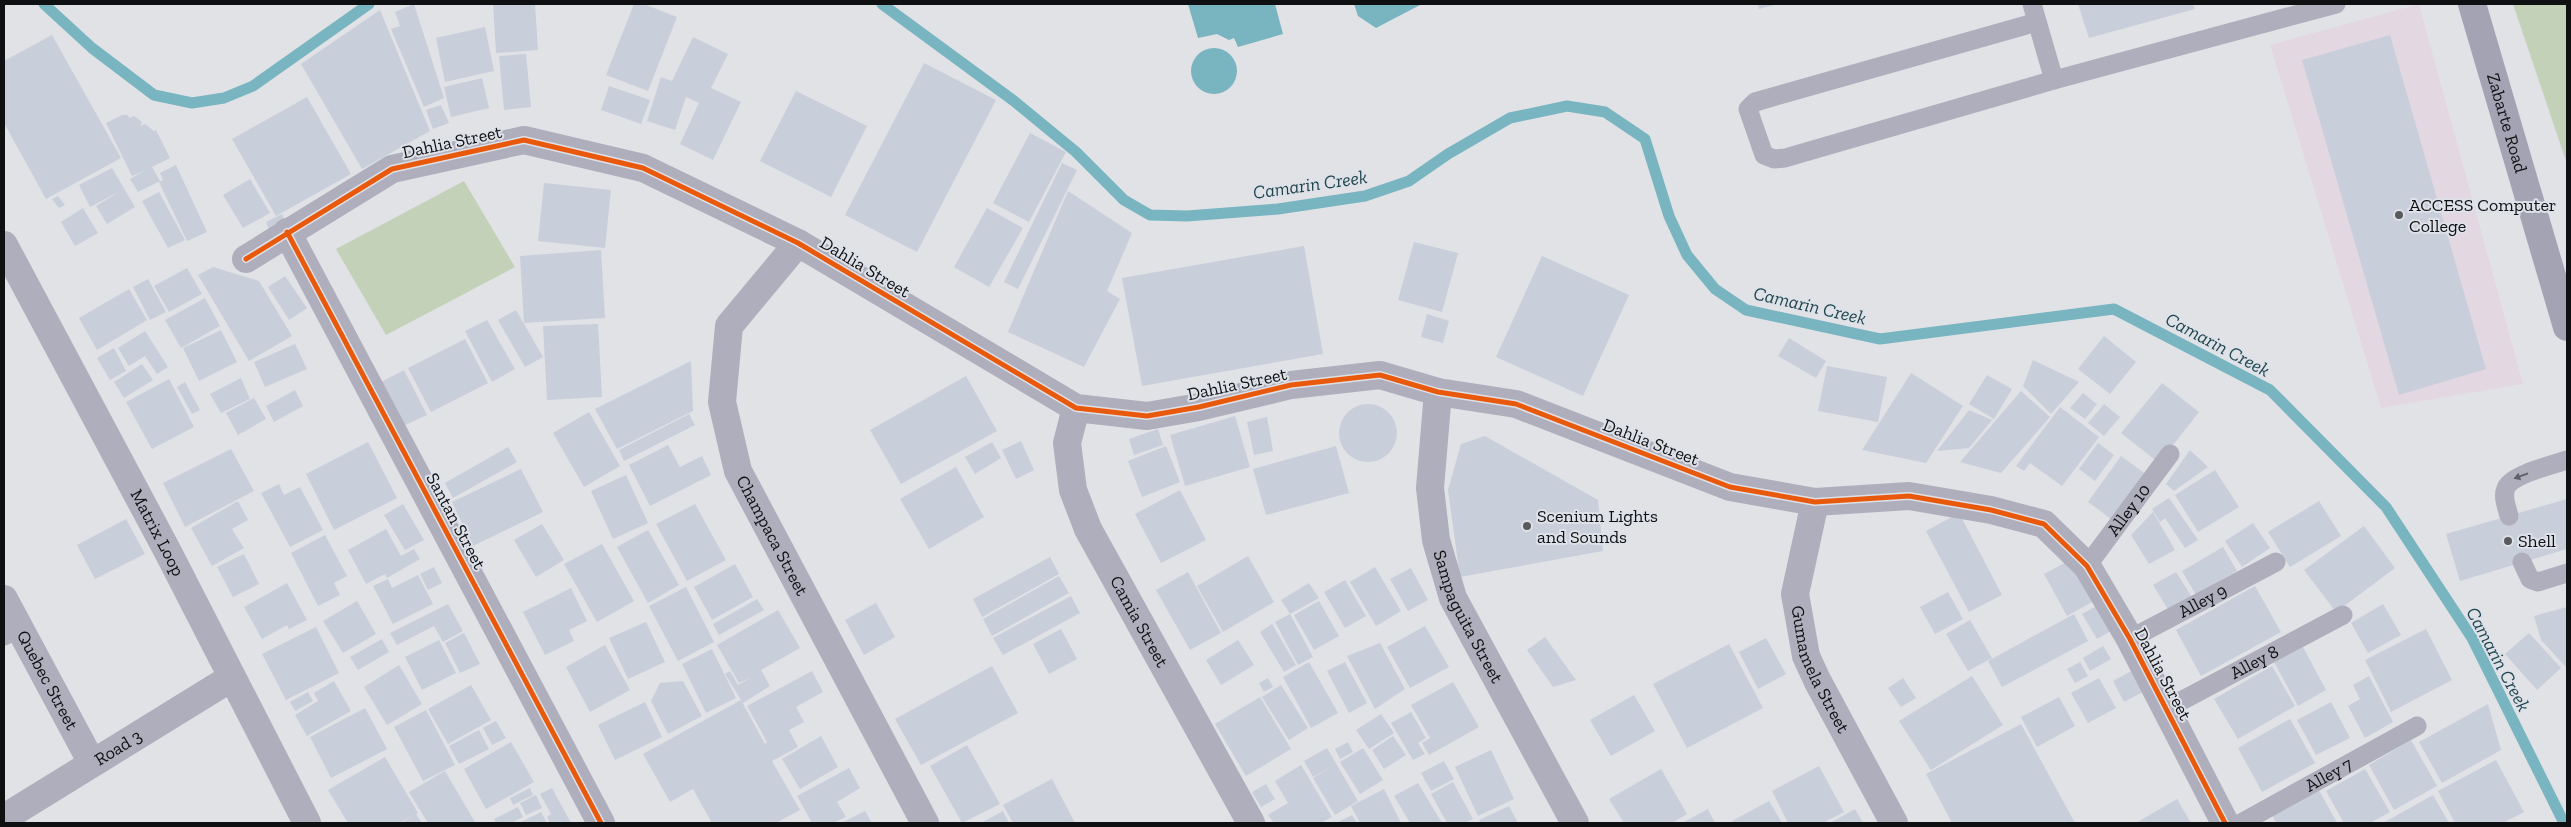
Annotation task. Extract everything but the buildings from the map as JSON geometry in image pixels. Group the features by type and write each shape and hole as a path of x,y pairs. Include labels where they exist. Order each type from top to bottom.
{"main road":[{"name":"Zabarte Road","path":"2472,4 2567,327"}],"street":[{"name":"Dahlia Street","path":"246,259 392,169 524,140 643,168 798,243 1076,408 1146,416 1199,407 1291,385 1380,375 1438,392 1516,404 1730,487 1815,502 1909,496 1991,510 2044,524 2087,566 2130,639 2225,823"},
{"name":"Santan Street","path":"288,232 601,823"},
{"name":"Champaca Street","path":"798,243 729,326 722,402 738,471 925,823"},
{"name":"Matrix Loop","path":"4,245 168,552 307,823"},
{"name":"Sampaguita Street","path":"1438,392 1430,488 1436,540 1452,598 1575,823"},
{"name":"Camia Street","path":"1076,408 1067,444 1072,490 1088,529 1251,823"},
{"name":"Gumamela Street","path":"1815,502 1795,594 1800,632 1806,656 1817,680 1894,823"},
{"name":"Quebec Street","path":"4,599 11,632 92,763"},
{"name":"Road 3","path":"4,818 231,678"}],"lane":[{"path":"2032,4 2054,80"},
{"path":"2037,22 1755,102 1748,109 1764,155 1774,159 1785,158 2054,80 2336,4"},
{"name":"Alley 10","path":"2087,566 2170,454"},
{"path":"2509,516 2504,498 2506,487 2514,478 2567,460"},
{"name":"Alley 9","path":"2130,639 2276,562"},
{"path":"2522,562 2530,579 2538,582 2567,573"},
{"name":"Alley 8","path":"2166,709 2343,615"},
{"name":"Alley 7","path":"2241,823 2417,726"}],"shaded area":[{"name":"ACCESS Computer College","path":"2419,4 2523,384 2381,408 2270,45"}],"green space":[{"path":"2513,4 2567,4 2567,164"},
{"path":"464,181 515,267 386,335 336,249"}],"water":[{"path":"1188,4 1275,4 1283,34 1238,47 1234,38 1229,40 1217,34 1198,38"},
{"path":"1354,4 1422,4 1376,28 1358,16"},
{"path":"1214,48 1227,52 1233,58 1237,71 1233,84 1227,90 1214,94 1201,90 1195,84 1191,71 1195,58 1201,52"}],"waterway":[{"name":"Camarin Creek","path":"44,4 92,48 154,95 192,103 224,98 253,86 369,4"},
{"name":"Camarin Creek","path":"882,4 1014,101 1076,152 1124,200 1150,215 1187,216 1278,209 1365,196 1409,181 1448,154 1510,118 1567,106 1605,112 1645,139 1669,216 1687,255 1715,289 1746,310 1880,339 2114,309 2270,390 2386,507 2472,638 2564,823"}],"cycle path":[{"path":"246,259 392,169 524,140 643,168 798,243 1076,408 1147,416 1199,407 1291,385 1380,375 1438,392 1516,404 1730,487 1815,502 1909,496 1991,510 2044,524 2087,566 2130,639 2225,823"},
{"path":"287,232 601,823"}],"place":[{"name":"ACCESS Computer College","path":"2399,215"},
{"name":"Scenium Lights and Sounds","path":"1527,526"},
{"name":"Shell","path":"2508,541"}]}
